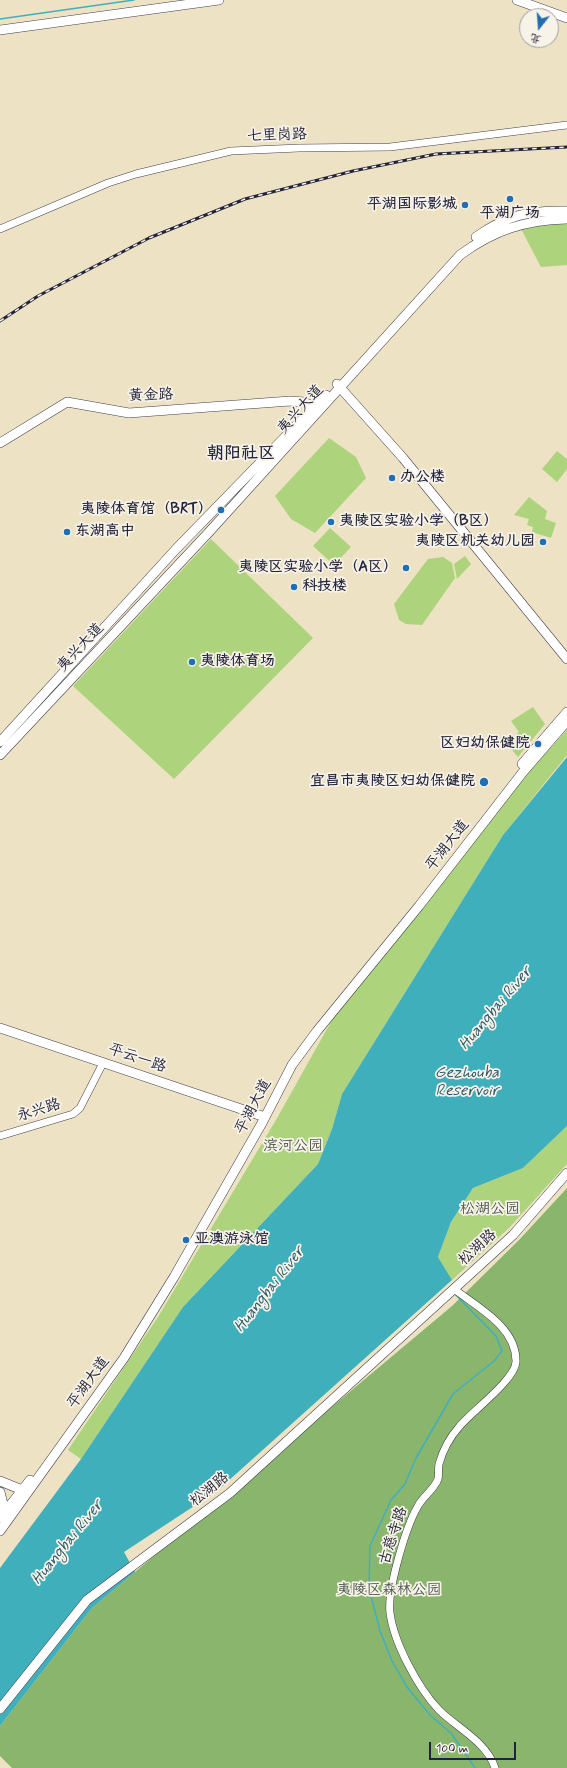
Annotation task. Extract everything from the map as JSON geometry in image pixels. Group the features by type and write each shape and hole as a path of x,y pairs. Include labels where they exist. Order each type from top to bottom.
{"main road":[{"path":"0,30 219,0"},
{"path":"517,0 567,18"},
{"path":"529,0 567,14"},
{"name":"夷兴大道","path":"0,756 210,531 457,252 484,232 520,214 535,211 567,211"},
{"name":"夷兴大道","path":"0,742 177,548 314,407 338,386 460,255 487,237 518,224 544,219 567,219"},
{"path":"338,386 403,458 567,659"},
{"name":"黄金路","path":"0,443 67,402 129,413 290,401 304,402 314,407"},
{"name":"平湖大道","path":"261,1119 289,1062 313,1028 391,935 519,768 567,712"},
{"name":"平湖大道","path":"0,1531 120,1356 170,1276 292,1064 419,906 523,772 567,721"},
{"name":"平云一路","path":"0,1028 102,1065 261,1119"},
{"name":"平云一路","path":"0,1033 102,1065"},
{"name":"松湖路","path":"0,1709 86,1600 230,1493 513,1235 567,1172"},
{"path":"0,1481 24,1494"},
{"path":"0,1487 24,1494"},
{"path":"0,1492 4,1504 0,1517"},
{"name":"平湖大道","path":"0,1517 24,1494"}],"street":[{"name":"七里岗路","path":"0,229 108,183 136,174 231,151 298,148 390,147 567,124"},
{"name":"永兴路","path":"0,1136 73,1114 80,1108 102,1065"},
{"name":"古慈寺路","path":"454,1289 504,1328 512,1342 516,1362 510,1376 459,1426 446,1443 439,1465 438,1479 430,1492 418,1505 406,1535 396,1570 390,1613 414,1677 439,1710 485,1750 495,1768"}],"green space":[{"path":"567,222 567,265 541,267 520,227"},
{"path":"329,438 356,457 366,478 315,533 291,519 275,496"},
{"path":"557,451 567,459 567,469 557,482 542,469"},
{"path":"529,497 547,511 545,519 556,523 551,538 532,532 533,527 527,525 529,519 514,515"},
{"path":"330,528 351,547 334,565 313,546"},
{"name":"夷陵体育场","path":"211,539 313,638 174,779 73,686"},
{"path":"465,556 471,564 457,579 454,564"},
{"path":"443,557 452,563 455,578 422,625 406,624 399,620 394,604 428,559"},
{"path":"533,707 545,724 518,757 506,743 519,732 511,721"},
{"name":"滨河公园","path":"567,730 567,755 503,835 342,1094 332,1129 318,1164 183,1307 81,1459 68,1450 158,1317 276,1120 337,1011 526,775"},
{"name":"松湖公园","path":"567,1126 567,1164 509,1228 452,1280 438,1257 451,1222 473,1188 523,1168"},
{"name":"夷陵区森林公园","path":"567,1188 567,1768 12,1768 0,1756 0,1726 92,1608 452,1306 519,1240"}],"water":[{"name":"Gezhouba Reservoir","path":"567,757 567,1126 523,1168 473,1188 451,1222 438,1257 452,1280 217,1491 124,1552 135,1572 92,1608 0,1726 0,1568 81,1459 183,1307 318,1164 332,1129 342,1094 503,835"}],"waterway":[{"path":"0,19 134,0"},
{"path":"454,1293 496,1336 502,1351 494,1361 453,1394 416,1458 405,1484 391,1500 370,1546 369,1588 380,1631 392,1661 407,1687 430,1715 451,1733 475,1768"}],"railway":[{"path":"0,321 38,296 149,238 245,199 353,171 436,154 567,147"}],"place":[{"name":"平湖广场","path":"510,199"},
{"name":"平湖国际影城","path":"465,205"},
{"name":"办公楼","path":"392,478"},
{"name":"夷陵体育馆（BRT）","path":"221,510"},
{"name":"夷陵区实验小学（B区）","path":"331,522"},
{"name":"东湖高中","path":"67,532"},
{"name":"夷陵区机关幼儿园","path":"543,542"},
{"name":"夷陵区实验小学（A区）","path":"406,568"},
{"name":"科技楼","path":"294,587"},
{"name":"夷陵体育场","path":"192,662"},
{"name":"区妇幼保健院","path":"538,744"},
{"name":"宜昌市夷陵区妇幼保健院","path":"484,782"},
{"name":"亚澳游泳馆","path":"186,1240"}],"district":[{"name":"朝阳社区","path":"241,454"}],"water label":[{"name":"Huangbai River","path":"496,1009"},
{"name":"Huangbai River","path":"270,1290"},
{"name":"Huangbai River","path":"68,1543"}]}
